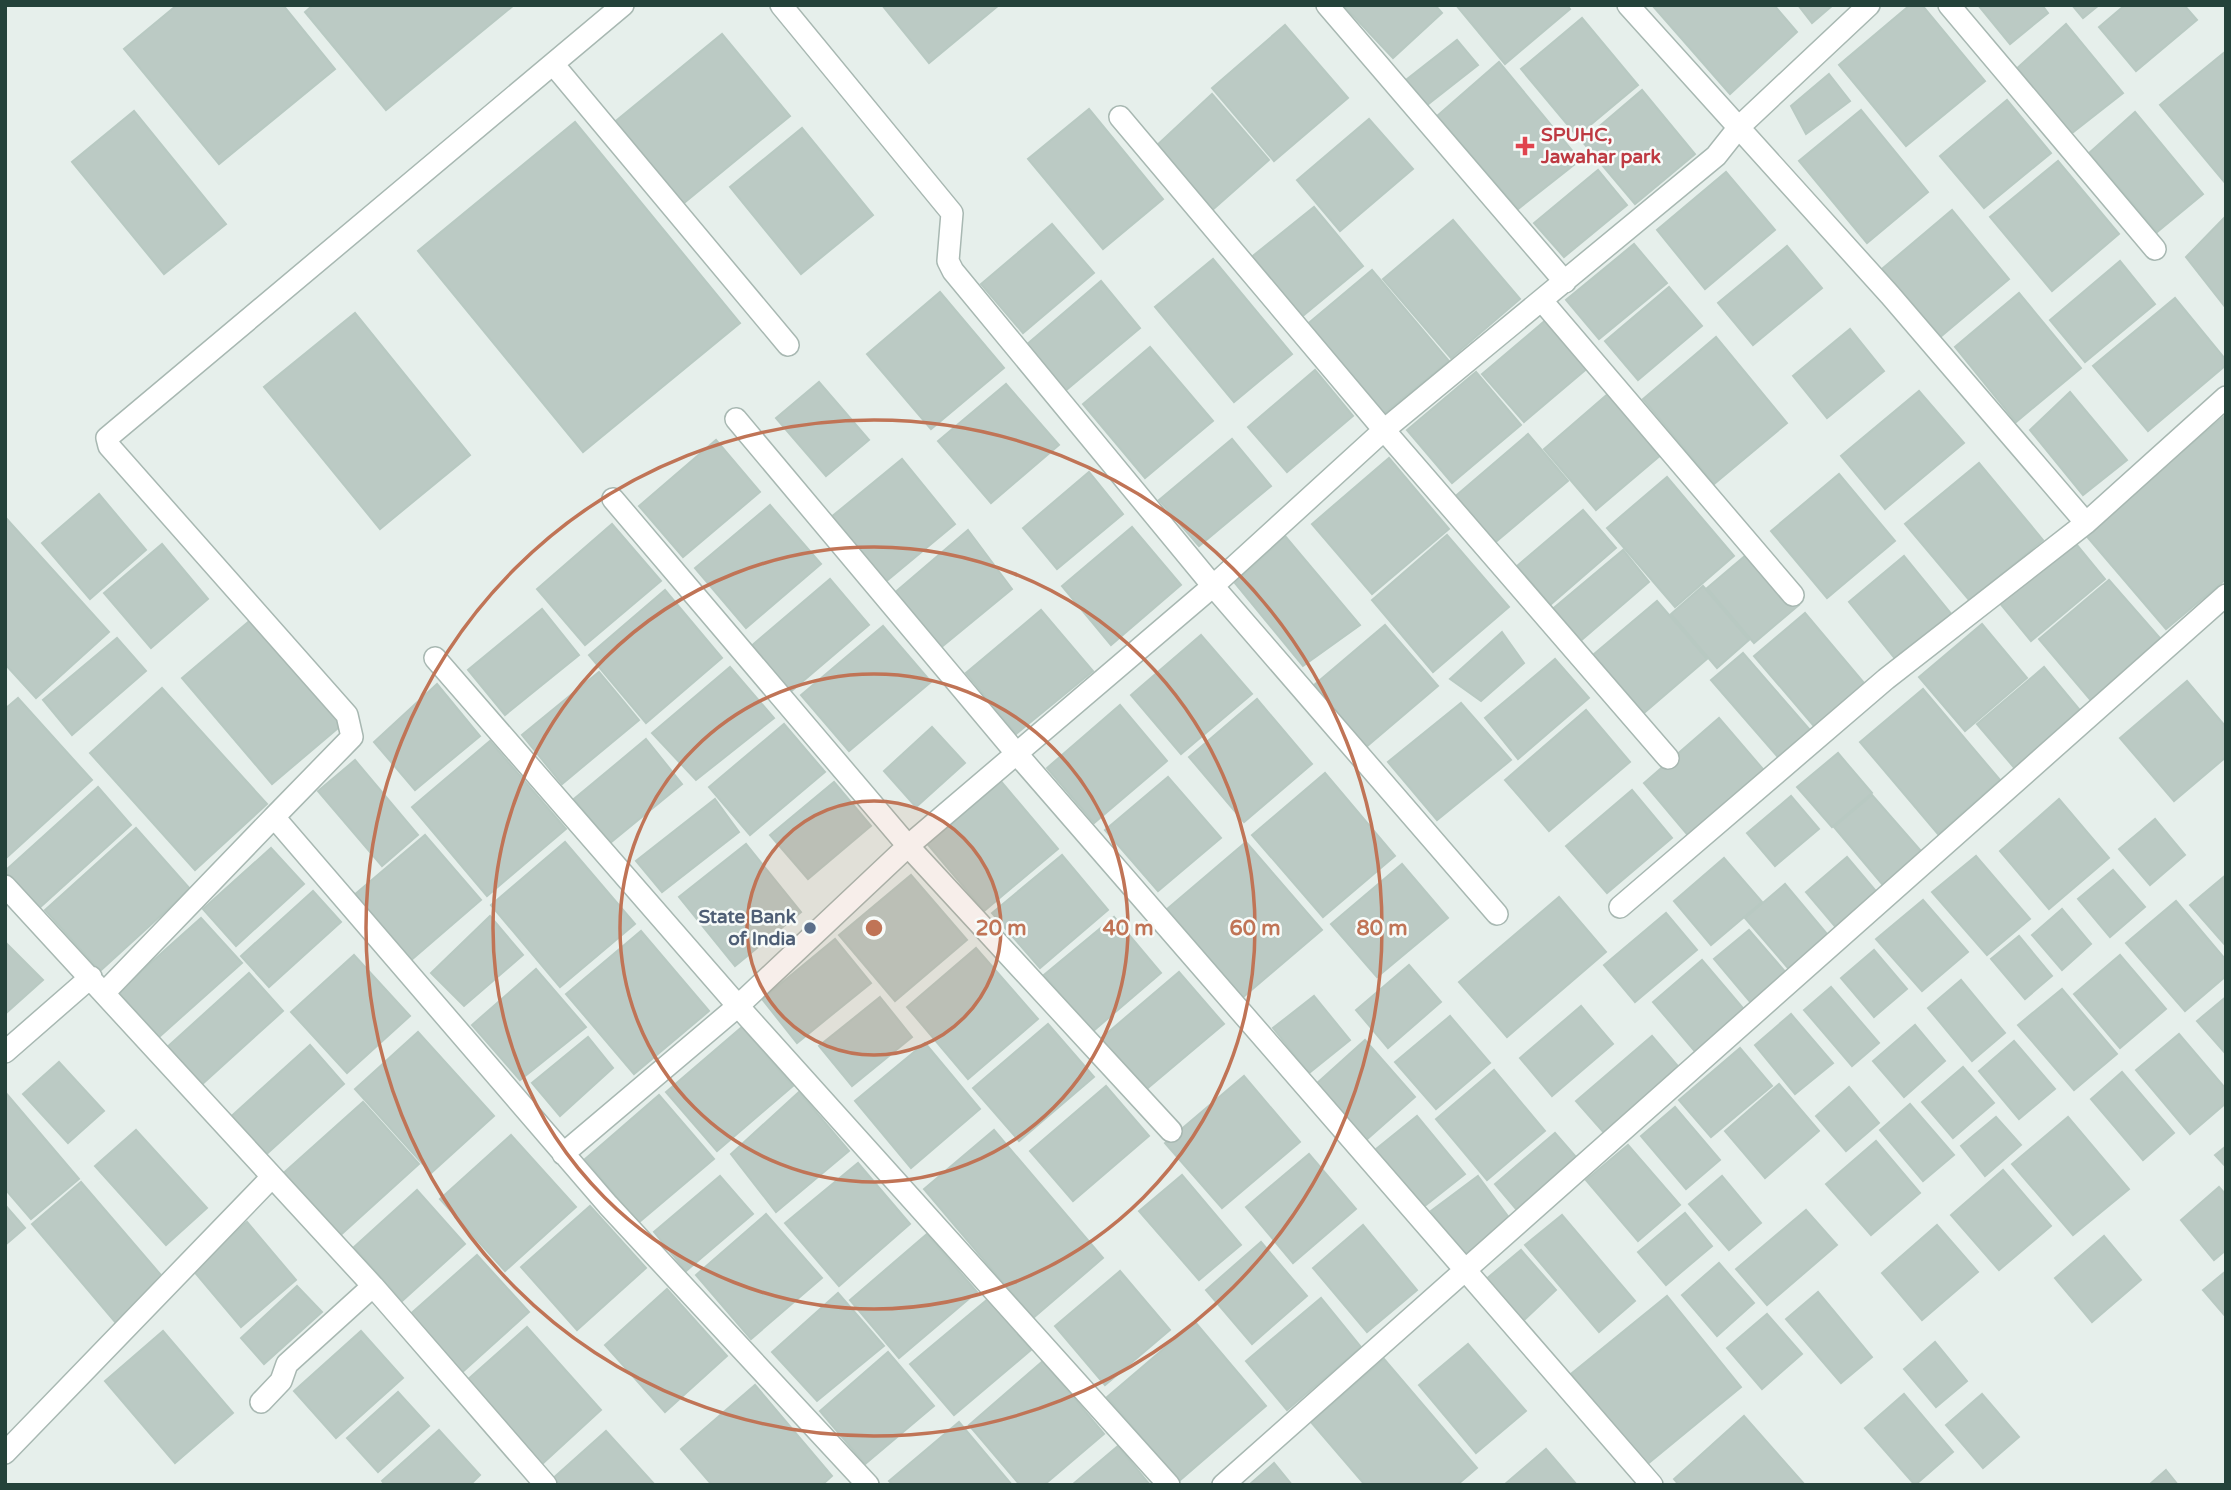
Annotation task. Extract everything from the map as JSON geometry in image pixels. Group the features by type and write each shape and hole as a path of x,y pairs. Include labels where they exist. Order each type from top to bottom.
{"street":[{"path":"5,1052 98,984 274,817 352,737 347,715 109,446 107,438 623,5"},
{"path":"781,5 952,214 948,261 953,271 1213,586 1497,914"},
{"path":"1327,5 1565,282"},
{"path":"1628,5 1890,295 2086,523"},
{"path":"563,1154 738,1006 908,846 1213,586 1384,430 1543,302 1716,156 1739,127 1869,5"},
{"path":"1949,5 2155,248"},
{"path":"553,64 788,345"},
{"path":"1120,117 1384,430 1668,758"},
{"path":"1543,302 1793,595"},
{"path":"1620,906 1886,679 2086,523 2226,397"},
{"path":"736,419 1017,754 1651,1485"},
{"path":"614,499 908,846 1171,1131"},
{"path":"1223,1485 2226,595"},
{"path":"435,658 738,1006 1169,1485"},
{"path":"274,817 563,1154 868,1485"},
{"path":"5,886 373,1286 546,1485"},
{"path":"5,1453 272,1177"},
{"path":"261,1402 281,1381 287,1364 373,1286"}],"building":[{"path":"177,5 283,5 335,69 219,164 124,49"},
{"path":"313,5 514,5 386,110 305,12"},
{"path":"882,5 999,5 929,63"},
{"path":"1343,5 1435,5 1442,13 1393,58"},
{"path":"1456,5 1567,5 1570,9 1505,64"},
{"path":"1652,5 1774,5 1797,32 1730,94"},
{"path":"1798,5 1833,5 1812,23"},
{"path":"1910,5 1922,5 1985,81 1906,146 1839,65"},
{"path":"1978,5 2042,5 2048,13 2010,44"},
{"path":"2072,5 2099,5 2083,18"},
{"path":"2125,5 2184,5 2197,20 2136,71 2099,27"},
{"path":"1582,18 1638,85 1577,136 1521,69"},
{"path":"2066,24 2123,93 2071,134 2014,71"},
{"path":"1285,25 1348,98 1274,161 1212,88"},
{"path":"722,34 790,116 679,207 611,125"},
{"path":"1457,40 1478,65 1427,105 1406,80"},
{"path":"2226,51 2226,184 2160,105"},
{"path":"1499,62 1580,160 1518,209 1437,116"},
{"path":"1829,74 1850,101 1806,134 1791,106"},
{"path":"1642,90 1695,154 1635,204 1582,141"},
{"path":"1212,94 1269,160 1210,212 1155,147"},
{"path":"2007,100 2051,153 1984,208 1940,156"},
{"path":"1089,109 1163,199 1103,249 1028,159"},
{"path":"1861,110 1928,192 1867,243 1799,161"},
{"path":"134,111 226,224 164,274 72,162"},
{"path":"2135,112 2203,194 2157,232 2089,153"},
{"path":"1369,119 1413,169 1340,231 1297,180"},
{"path":"575,122 740,323 583,452 418,251"},
{"path":"802,128 873,215 801,274 730,187"},
{"path":"2058,161 2119,234 2052,291 1990,217"},
{"path":"1598,170 1627,205 1564,257 1534,223"},
{"path":"1726,172 1775,230 1705,289 1657,230"},
{"path":"1314,207 1363,266 1299,319 1249,259"},
{"path":"1952,210 2009,279 1939,338 1882,269"},
{"path":"2226,216 2226,308 2186,257"},
{"path":"1453,220 1520,299 1451,358 1383,279"},
{"path":"1052,224 1094,273 1023,333 981,284"},
{"path":"1634,244 1667,283 1599,339 1566,300"},
{"path":"1787,246 1822,288 1753,345 1718,303"},
{"path":"1213,259 1292,354 1234,402 1155,307"},
{"path":"2120,261 2155,304 2085,362 2050,320"},
{"path":"1372,270 1449,361 1382,415 1305,326"},
{"path":"1101,281 1140,328 1065,391 1026,345"},
{"path":"1669,287 1702,326 1638,380 1605,341"},
{"path":"940,292 1004,368 931,429 867,354"},
{"path":"2019,293 2081,368 2016,422 1955,347"},
{"path":"2175,298 2226,360 2226,365 2148,431 2093,366"},
{"path":"355,313 470,455 380,529 264,387"},
{"path":"1547,319 1589,367 1524,422 1482,374"},
{"path":"1850,329 1884,371 1827,418 1793,376"},
{"path":"1716,337 1787,423 1714,484 1643,399"},
{"path":"1150,347 1213,421 1145,478 1083,404"},
{"path":"1315,370 1353,416 1287,472 1248,427"},
{"path":"1476,372 1521,425 1452,483 1407,430"},
{"path":"819,382 869,440 826,476 776,418"},
{"path":"1006,384 1059,445 991,503 938,441"},
{"path":"1919,391 1964,443 1885,509 1841,456"},
{"path":"2070,392 2127,460 2083,495 2030,430"},
{"path":"1609,393 1661,455 1596,510 1544,449"},
{"path":"2226,415 2226,579 2166,629 2084,533"},
{"path":"1528,434 1568,481 1492,545 1452,499"},
{"path":"1232,439 1271,486 1199,546 1159,500"},
{"path":"716,440 760,492 683,557 639,506"},
{"path":"1389,458 1449,529 1372,594 1312,524"},
{"path":"902,459 955,524 884,583 830,518"},
{"path":"1979,463 2043,540 1970,601 1905,524"},
{"path":"1089,472 1123,514 1057,569 1023,528"},
{"path":"1839,474 1895,541 1827,598 1771,531"},
{"path":"1667,477 1734,556 1675,607 1607,528"},
{"path":"99,494 146,550 90,599 42,543"},
{"path":"770,505 821,564 746,628 695,568"},
{"path":"1583,510 1616,548 1550,605 1517,566"},
{"path":"5,517 109,632 36,698 5,664"},
{"path":"612,524 661,581 585,645 537,589"},
{"path":"1132,527 1181,585 1111,645 1062,586"},
{"path":"968,530 1012,589 939,649 893,594"},
{"path":"1447,535 1509,607 1433,672 1372,600"},
{"path":"1285,536 1360,625 1303,666 1235,583"},
{"path":"2072,539 2105,579 2031,641 1998,601"},
{"path":"162,544 208,599 151,648 104,593"},
{"path":"1623,550 1649,582 1578,643 1550,611"},
{"path":"1752,550 1799,605 1754,643 1707,588"},
{"path":"1904,556 1953,616 1897,661 1849,602"},
{"path":"830,579 869,625 789,693 750,647"},
{"path":"2109,580 2165,644 2094,704 2039,639"},
{"path":"1703,586 1749,640 1717,668 1671,614"},
{"path":"665,590 722,658 646,723 589,655"},
{"path":"1657,601 1707,659 1638,718 1588,659"},
{"path":"542,609 579,655 505,715 468,670"},
{"path":"1041,610 1093,671 1016,734 966,673"},
{"path":"1805,613 1869,689 1819,732 1754,656"},
{"path":"253,618 343,724 272,784 182,678"},
{"path":"1982,624 2027,678 1965,731 1919,677"},
{"path":"1385,625 1438,686 1366,747 1314,685"},
{"path":"883,626 931,682 849,751 801,695"},
{"path":"1502,632 1524,663 1481,701 1450,679"},
{"path":"1201,635 1252,694 1181,754 1131,695"},
{"path":"117,638 146,671 72,735 43,700"},
{"path":"1743,653 1816,737 1784,764 1711,680"},
{"path":"1555,659 1589,698 1518,759 1485,718"},
{"path":"730,667 774,718 696,780 652,733"},
{"path":"2044,667 2083,714 2017,771 1977,724"},
{"path":"599,672 639,720 562,784 522,735"},
{"path":"2187,681 2226,727 2226,757 2174,801 2120,738"},
{"path":"437,684 480,736 415,790 374,742"},
{"path":"162,688 267,804 195,870 90,753"},
{"path":"1923,689 2000,780 1938,834 1860,742"},
{"path":"18,698 92,780 5,859 5,709"},
{"path":"1257,699 1312,764 1244,822 1189,757"},
{"path":"1461,703 1511,760 1437,820 1388,762"},
{"path":"1120,705 1167,761 1094,823 1047,768"},
{"path":"1586,710 1630,762 1549,831 1505,780"},
{"path":"1719,718 1768,775 1692,840 1644,783"},
{"path":"784,724 825,772 750,835 709,787"},
{"path":"932,727 965,763 916,807 884,771"},
{"path":"646,739 682,784 610,843 574,799"},
{"path":"490,741 566,829 487,896 412,807"},
{"path":"1838,753 1872,793 1832,827 1797,787"},
{"path":"355,760 418,835 382,866 318,791"},
{"path":"1325,773 1395,856 1323,917 1252,835"},
{"path":"1168,777 1221,838 1158,891 1105,830"},
{"path":"999,779 1058,849 984,911 925,841"},
{"path":"834,782 871,826 808,879 770,835"},
{"path":"98,787 131,825 37,910 5,875 5,871"},
{"path":"1632,790 1672,838 1607,893 1566,846"},
{"path":"1872,795 1927,858 1888,891 1834,827"},
{"path":"1791,796 1819,829 1775,866 1747,833"},
{"path":"715,799 739,832 662,892 636,861"},
{"path":"2059,799 2109,858 2049,909 2000,851"},
{"path":"2155,819 2185,855 2150,885 2119,849"},
{"path":"136,828 190,889 100,971 45,910"},
{"path":"425,835 481,900 410,961 354,895"},
{"path":"565,842 635,924 560,987 491,905"},
{"path":"1246,842 1322,930 1242,998 1167,909"},
{"path":"746,844 801,912 735,966 679,897"},
{"path":"271,848 304,884 236,946 203,909"},
{"path":"1062,855 1108,910 1040,968 992,913"},
{"path":"1976,856 2030,919 1987,955 1932,892"},
{"path":"1847,857 1880,896 1839,931 1806,892"},
{"path":"1724,858 1762,902 1711,945 1674,901"},
{"path":"1402,864 1448,918 1377,977 1331,924"},
{"path":"2113,870 2145,907 2110,937 2078,899"},
{"path":"911,875 967,940 895,1001 839,935"},
{"path":"2226,875 2226,946 2190,905"},
{"path":"1785,884 1832,940 1794,975 1745,918"},
{"path":"313,891 341,922 269,987 241,956"},
{"path":"1559,897 1606,952 1507,1037 1459,982"},
{"path":"1923,900 1968,952 1922,991 1876,939"},
{"path":"2176,901 2226,960 2226,976 2185,1011 2126,943"},
{"path":"2062,909 2091,944 2062,970 2032,935"},
{"path":"1666,913 1697,950 1635,1002 1604,965"},
{"path":"490,916 523,955 464,1006 431,973"},
{"path":"1114,917 1161,973 1092,1032 1044,975"},
{"path":"201,918 242,963 159,1037 118,992"},
{"path":"1749,930 1787,974 1752,1004 1714,959"},
{"path":"641,931 709,1011 634,1074 566,994"},
{"path":"2019,936 2052,976 2025,999 1991,959"},
{"path":"835,939 871,983 797,1043 762,999"},
{"path":"7,944 43,980 5,1014 5,946"},
{"path":"976,948 1038,1019 968,1079 907,1007"},
{"path":"1874,950 1907,989 1874,1017 1841,978"},
{"path":"354,955 410,1016 347,1073 291,1012"},
{"path":"2120,955 2166,1009 2120,1048 2074,994"},
{"path":"1702,960 1747,1013 1698,1055 1653,1002"},
{"path":"1409,965 1441,1002 1388,1048 1356,1010"},
{"path":"536,969 586,1027 520,1080 472,1025"},
{"path":"1179,972 1224,1024 1143,1092 1099,1040"},
{"path":"249,973 283,1011 199,1087 165,1049"},
{"path":"1961,980 2005,1033 1972,1061 1928,1008"},
{"path":"1831,987 1879,1043 1852,1066 1804,1010"},
{"path":"2062,989 2117,1054 2074,1090 2018,1025"},
{"path":"1314,996 1350,1040 1309,1073 1273,1028"},
{"path":"880,997 912,1037 852,1086 819,1046"},
{"path":"2226,997 2226,1054 2197,1021"},
{"path":"1581,1006 1613,1044 1552,1096 1520,1058"},
{"path":"1791,1014 1833,1063 1795,1094 1755,1045"},
{"path":"1450,1016 1490,1063 1436,1109 1395,1062"},
{"path":"1048,1024 1094,1077 1019,1141 973,1088"},
{"path":"1915,1025 1945,1061 1904,1097 1873,1061"},
{"path":"742,1027 793,1086 717,1151 666,1092"},
{"path":"418,1032 494,1116 431,1173 355,1089"},
{"path":"2179,1034 2226,1089 2226,1103 2190,1134 2136,1070"},
{"path":"1652,1036 1682,1071 1606,1135 1576,1101"},
{"path":"588,1037 613,1068 560,1116 532,1083"},
{"path":"1365,1040 1415,1097 1366,1140 1316,1084"},
{"path":"2014,1041 2055,1089 2019,1119 1979,1071"},
{"path":"925,1043 980,1109 911,1168 855,1101"},
{"path":"310,1045 344,1084 261,1159 226,1121"},
{"path":"1740,1048 1772,1086 1711,1137 1679,1100"},
{"path":"59,1062 104,1111 68,1143 23,1094"},
{"path":"1963,1067 1994,1103 1953,1138 1922,1102"},
{"path":"1494,1070 1545,1131 1487,1180 1436,1119"},
{"path":"2122,1072 2174,1133 2143,1160 2091,1099"},
{"path":"1244,1076 1300,1142 1222,1208 1165,1143"},
{"path":"1779,1084 1819,1131 1765,1178 1725,1131"},
{"path":"1106,1086 1149,1136 1073,1201 1030,1151"},
{"path":"1849,1087 1879,1123 1846,1151 1816,1116"},
{"path":"5,1092 79,1179 31,1219 5,1189"},
{"path":"799,1092 849,1151 776,1212 731,1154"},
{"path":"659,1095 714,1159 638,1223 585,1159"},
{"path":"363,1102 419,1164 335,1240 279,1177"},
{"path":"1910,1104 1954,1155 1923,1181 1880,1130"},
{"path":"1675,1107 1720,1160 1686,1189 1641,1136"},
{"path":"1417,1116 1465,1174 1422,1208 1375,1150"},
{"path":"1996,1117 2021,1145 1985,1176 1961,1146"},
{"path":"2068,1117 2129,1189 2073,1235 2012,1164"},
{"path":"136,1130 207,1208 166,1245 95,1166"},
{"path":"994,1130 1103,1258 1033,1318 924,1189"},
{"path":"1555,1133 1582,1164 1522,1216 1495,1184"},
{"path":"511,1135 576,1207 505,1271 440,1199"},
{"path":"1876,1141 1920,1193 1871,1235 1826,1184"},
{"path":"1628,1145 1680,1205 1638,1241 1586,1180"},
{"path":"2226,1146 2226,1167 2215,1155"},
{"path":"1309,1154 1356,1209 1293,1263 1246,1207"},
{"path":"858,1163 910,1224 839,1286 785,1223"},
{"path":"2003,1170 2051,1226 1999,1270 1951,1215"},
{"path":"1182,1175 1241,1245 1199,1280 1139,1211"},
{"path":"720,1176 753,1214 686,1271 654,1232"},
{"path":"1478,1176 1513,1223 1466,1258 1431,1211"},
{"path":"1722,1176 1761,1223 1729,1250 1689,1204"},
{"path":"81,1182 166,1281 116,1323 32,1224"},
{"path":"2219,1187 2226,1195 2226,1250 2214,1260 2181,1220"},
{"path":"417,1190 465,1244 402,1301 354,1247"},
{"path":"5,1205 25,1228 5,1245"},
{"path":"590,1206 646,1268 577,1330 521,1267"},
{"path":"1806,1210 1837,1245 1767,1305 1736,1269"},
{"path":"1685,1213 1712,1246 1666,1285 1638,1252"},
{"path":"766,1214 822,1278 751,1339 696,1275"},
{"path":"1562,1215 1635,1301 1599,1332 1525,1245"},
{"path":"247,1222 296,1280 241,1327 192,1269"},
{"path":"1363,1225 1417,1290 1367,1332 1313,1268"},
{"path":"1937,1225 1978,1272 1922,1320 1882,1273"},
{"path":"927,1234 977,1292 899,1358 850,1300"},
{"path":"2104,1236 2141,1280 2092,1322 2055,1278"},
{"path":"1261,1242 1307,1296 1252,1344 1206,1290"},
{"path":"1521,1250 1556,1290 1523,1321 1485,1280"},
{"path":"477,1255 529,1312 459,1375 407,1317"},
{"path":"1719,1263 1754,1303 1717,1336 1682,1295"},
{"path":"1120,1271 1170,1330 1105,1385 1055,1326"},
{"path":"2226,1271 2226,1317 2203,1290"},
{"path":"297,1286 322,1312 264,1364 241,1338"},
{"path":"667,1289 727,1356 665,1412 605,1345"},
{"path":"1818,1292 1872,1357 1841,1383 1786,1319"},
{"path":"838,1293 884,1346 817,1401 772,1352"},
{"path":"1667,1296 1741,1387 1645,1466 1571,1374"},
{"path":"1321,1298 1361,1347 1287,1410 1246,1361"},
{"path":"988,1299 1031,1350 954,1415 910,1364"},
{"path":"1767,1314 1802,1354 1762,1389 1727,1348"},
{"path":"1195,1322 1266,1406 1179,1481 1107,1397"},
{"path":"527,1327 601,1410 541,1465 466,1381"},
{"path":"163,1331 233,1413 175,1463 105,1381"},
{"path":"361,1331 403,1378 336,1438 294,1391"},
{"path":"1935,1342 1967,1381 1936,1407 1904,1369"},
{"path":"1468,1344 1526,1411 1476,1453 1419,1385"},
{"path":"888,1352 934,1406 865,1464 820,1411"},
{"path":"1384,1359 1477,1468 1457,1485 1365,1485 1311,1422"},
{"path":"1043,1361 1104,1434 1044,1485 1020,1485 969,1425"},
{"path":"755,1385 832,1476 822,1485 712,1485 681,1449"},
{"path":"398,1392 429,1426 378,1472 347,1438"},
{"path":"1904,1394 1953,1452 1915,1485 1865,1428"},
{"path":"1982,1394 2019,1437 1983,1468 1946,1425"},
{"path":"1744,1416 1805,1485 1679,1485 1674,1479"},
{"path":"959,1422 1012,1485 893,1485 889,1481"},
{"path":"439,1430 480,1475 470,1485 385,1485 382,1481"},
{"path":"606,1431 655,1485 555,1485 551,1480"},
{"path":"1118,1446 1150,1485 1072,1485"},
{"path":"1546,1449 1577,1485 1504,1485"},
{"path":"1274,1463 1292,1485 1249,1485"},
{"path":"2166,1470 2178,1485 2149,1485"}],"place":[{"name":"SPUHC, Jawahar park","path":"1525,146"},
{"name":"State Bank of India","path":"810,928"}]}
